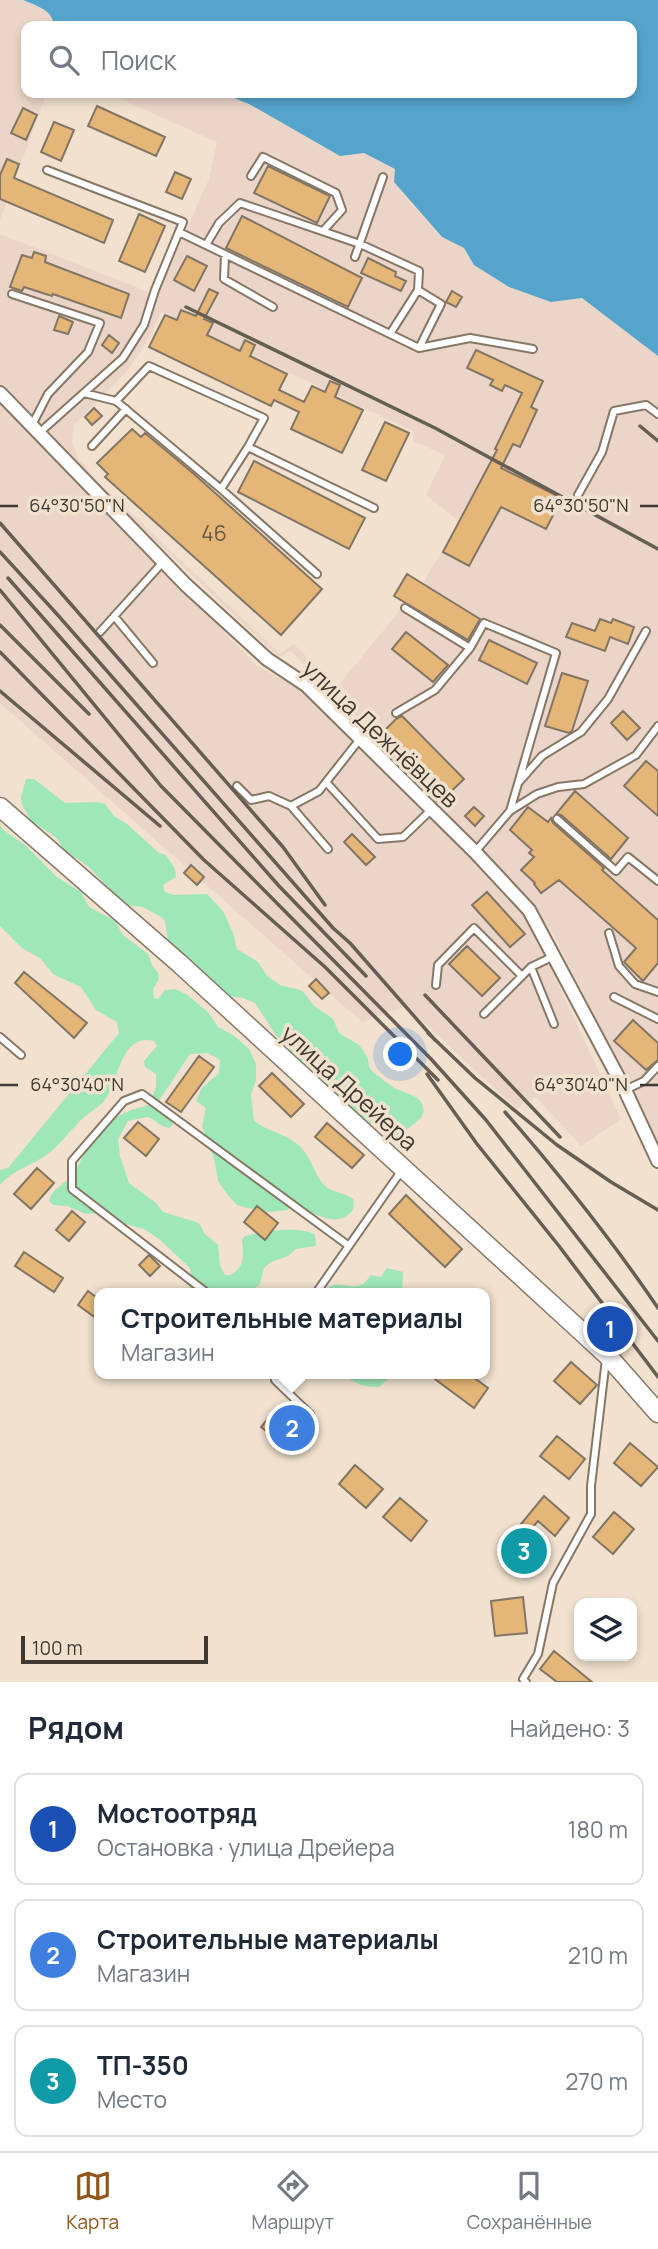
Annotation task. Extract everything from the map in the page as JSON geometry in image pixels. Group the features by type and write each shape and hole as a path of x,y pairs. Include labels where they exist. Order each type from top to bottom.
{"main road":[{"name":"улица Дрейера","path":"0,807 179,963 607,1355 658,1413"}],"street":[{"name":"улица Дежнёвцев","path":"0,393 163,562 267,659 306,685 475,852 529,910 625,1090 658,1161"}],"lane":[{"path":"251,176 263,157 336,193 342,210 323,231"},
{"path":"34,430 84,393 124,358 144,325 155,290 183,222 47,170"},
{"path":"355,257 383,177"},
{"path":"206,246 219,223 240,202 360,244 419,271 418,290 390,334"},
{"path":"179,232 419,348 470,338 533,349"},
{"path":"225,255 224,279 273,307"},
{"path":"418,290 441,304 419,348"},
{"path":"12,294 100,323 88,352 48,394 34,430"},
{"path":"116,401 149,366 264,418 221,489"},
{"path":"84,393 116,401 127,409 317,573"},
{"path":"578,495 602,452 614,411 646,405 658,414"},
{"path":"92,446 127,409"},
{"path":"248,447 374,508"},
{"path":"100,632 163,562"},
{"path":"405,608 470,648"},
{"path":"114,616 153,663"},
{"path":"396,713 435,690 470,648 484,623 556,653 510,811"},
{"path":"518,784 542,756 581,732 608,699 646,631"},
{"path":"475,852 510,811 537,794 584,784 636,755 658,726"},
{"path":"291,806 319,791 360,739"},
{"path":"326,782 378,839 403,837 432,809"},
{"path":"237,786 251,800 269,796 291,806 328,849"},
{"path":"558,819 616,871 628,857 658,881"},
{"path":"436,985 438,965 474,928 522,976"},
{"path":"608,933 619,966 635,984 658,992"},
{"path":"484,1014 531,967 554,956"},
{"path":"531,967 554,1024"},
{"path":"614,997 658,1019"},
{"path":"0,1037 21,1055"},
{"path":"625,1090 644,1081 658,1066"},
{"path":"201,1288 72,1188 72,1161 124,1101 142,1094 349,1246"},
{"path":"320,1288 403,1168"},
{"path":"526,1682 523,1679 538,1654 553,1583 591,1514 591,1486 607,1355"},
{"path":"275,1379 310,1414"}],"shaded area":[{"path":"0,0 23,0 50,13 54,21 21,21 21,98 45,98 0,220"},
{"path":"118,98 234,98 340,156 364,153 395,170 394,182 415,208 442,237 464,248 474,265 509,287 551,302 582,298 658,356 658,1143 554,936 536,910 291,651 279,657 72,463 0,385 0,234 157,295 209,179 217,142","holes":["162,312 414,432 413,441 445,455 426,495 459,521 423,583 407,574 394,596 406,603 337,687 294,644 280,654 98,482 78,458 72,441 74,425 127,371 145,345"]},
{"path":"0,400 257,666 303,690 525,913 621,1119 581,1146 536,1097 516,1108 406,1006 362,1022 0,703"}],"green space":[{"path":"26,779 34,779 65,803 105,804 114,816 159,853 166,855 175,869 176,877 163,885 165,892 174,895 207,894 223,911 237,949 258,962 267,976 280,985 303,991 313,1005 333,1019 339,1033 359,1045 374,1073 394,1088 416,1097 422,1103 424,1111 421,1118 400,1135 393,1135 364,1120 288,1051 255,1003 222,995 174,952 168,940 165,921 161,917 143,907 124,905 89,867 63,849 57,838 31,821 22,805 21,797"},
{"path":"0,824 2,829 25,845 57,877 81,892 89,907 115,921 123,935 148,954 159,979 153,989 154,999 159,998 165,990 175,989 186,994 208,1012 218,1027 233,1035 249,1049 256,1064 256,1080 251,1095 254,1121 297,1144 324,1185 353,1199 352,1211 343,1218 329,1219 295,1205 290,1205 288,1210 270,1212 237,1205 218,1181 215,1162 202,1126 206,1108 196,1101 202,1088 219,1073 220,1060 208,1053 190,1054 160,1099 160,1105 173,1124 170,1128 147,1117 128,1121 118,1139 120,1156 129,1183 156,1203 163,1212 199,1223 205,1234 218,1245 220,1266 225,1275 231,1275 239,1267 243,1255 242,1240 245,1236 271,1231 301,1230 315,1235 316,1246 296,1249 288,1256 271,1262 264,1268 260,1284 255,1288 190,1288 189,1267 144,1229 126,1224 106,1212 86,1214 67,1206 53,1205 49,1201 50,1197 75,1171 104,1127 118,1116 149,1105 156,1087 156,1074 145,1067 144,1061 157,1046 154,1041 143,1040 127,1051 104,1101 83,1118 51,1152 16,1172 0,1185 0,1170 8,1168 119,1033 117,1022 96,1010 81,987 53,974 40,958 22,948 0,926"},
{"path":"387,1268 403,1272 402,1288 328,1288 337,1285 358,1286 371,1275 381,1277"},
{"path":"350,1379 387,1379 379,1387"}],"water":[{"path":"23,0 658,0 658,356 582,298 551,302 509,287 474,265 464,248 442,237 394,182 395,169 364,153 340,156 234,98 637,98 637,21 53,21 47,12"}],"building":[{"path":"97,106 165,137 156,156 88,126"},
{"path":"23,108 37,115 26,140 11,133"},
{"path":"54,122 74,130 61,161 41,152"},
{"path":"7,159 19,164 14,178 113,220 104,243 0,199 0,175"},
{"path":"268,166 330,196 317,223 254,193"},
{"path":"175,172 191,179 182,199 166,192"},
{"path":"139,214 165,226 145,272 119,261"},
{"path":"242,216 362,278 348,307 226,248"},
{"path":"34,252 46,256 45,262 129,294 121,318 53,294 52,296 24,287 22,291 10,287 22,255 32,258"},
{"path":"187,256 207,266 194,291 174,280"},
{"path":"368,258 396,272 395,276 406,281 401,291 361,273"},
{"path":"209,289 218,293 204,319 213,323 207,335 240,351 245,340 255,345 250,356 287,374 279,390 304,402 312,386 325,392 330,381 340,385 335,397 363,410 342,453 291,429 299,412 274,400 271,406 149,347 165,315 177,320 181,310 196,316"},
{"path":"452,291 462,297 456,307 446,302"},
{"path":"59,316 73,322 68,334 54,330"},
{"path":"109,335 119,343 112,353 102,345"},
{"path":"476,350 543,381 531,407 537,410 520,447 513,444 501,468 562,498 546,529 501,507 469,566 443,552 497,450 495,449 522,393 505,385 502,391 490,385 493,380 467,368"},
{"path":"94,408 102,416 92,425 85,417"},
{"path":"385,422 409,433 386,481 362,470"},
{"path":"132,429 141,437 145,433 194,474 322,589 281,635 105,477 108,474 97,463"},
{"path":"254,461 365,518 349,549 238,492"},
{"path":"407,574 480,619 468,640 394,596"},
{"path":"600,619 611,623 613,619 634,627 628,644 610,637 605,651 566,637 572,623 595,631"},
{"path":"406,632 448,665 433,682 392,649"},
{"path":"489,640 537,663 527,684 479,660"},
{"path":"562,673 588,681 572,731 569,733 545,726"},
{"path":"623,711 640,728 627,740 611,723"},
{"path":"402,716 464,779 439,803 376,739"},
{"path":"646,761 658,771 658,816 624,786"},
{"path":"575,791 628,838 611,859 561,815 556,814"},
{"path":"474,807 484,816 475,826 465,816"},
{"path":"528,807 548,822 551,818 553,823 604,868 602,870 658,920 658,963 643,981 624,962 636,948 559,880 541,893 521,870 534,857 529,853 532,850 510,830"},
{"path":"352,834 375,857 366,865 344,842"},
{"path":"191,865 204,877 197,885 184,873"},
{"path":"487,892 525,934 510,947 472,905"},
{"path":"467,946 500,978 482,996 449,964"},
{"path":"24,972 87,1023 74,1038 15,983"},
{"path":"316,979 329,993 322,999 309,986"},
{"path":"633,1020 658,1043 658,1060 646,1070 614,1041"},
{"path":"199,1056 214,1067 181,1112 166,1102"},
{"path":"272,1073 304,1104 291,1117 259,1086"},
{"path":"138,1122 159,1139 146,1156 124,1138"},
{"path":"327,1123 364,1155 352,1168 315,1137"},
{"path":"37,1168 54,1183 31,1209 14,1194"},
{"path":"406,1195 462,1249 445,1267 389,1214"},
{"path":"257,1206 278,1223 265,1240 244,1222"},
{"path":"72,1211 85,1222 69,1241 56,1230"},
{"path":"24,1252 63,1278 54,1292 15,1266"},
{"path":"149,1255 160,1266 150,1276 139,1265"},
{"path":"88,1291 94,1296 94,1317 78,1305"},
{"path":"571,1362 597,1385 580,1404 554,1381"},
{"path":"435,1379 476,1379 488,1388 474,1408"},
{"path":"276,1409 298,1427 284,1445 261,1427"},
{"path":"557,1436 585,1459 569,1479 540,1456"},
{"path":"630,1443 658,1467 641,1486 614,1463"},
{"path":"355,1465 383,1489 366,1508 339,1484"},
{"path":"544,1496 569,1518 555,1536 538,1521 525,1536 517,1529"},
{"path":"400,1498 427,1521 411,1541 383,1517"},
{"path":"614,1512 634,1529 613,1554 593,1537"},
{"path":"522,1542 533,1552 526,1560 515,1550"},
{"path":"523,1597 527,1633 495,1636 491,1601"},
{"path":"554,1651 592,1682 557,1682 540,1669"}],"railway":[{"path":"186,307 435,428 658,549"},
{"path":"640,426 658,441"},
{"path":"0,523 283,847 325,905"},
{"path":"0,552 435,1040"},
{"path":"8,578 279,886 366,976"},
{"path":"0,590 161,786 431,1059 486,1120 658,1341"},
{"path":"0,625 89,714"},
{"path":"0,652 204,860 325,967 438,1080"},
{"path":"0,691 160,826"},
{"path":"425,995 560,1137"},
{"path":"428,1033 475,1078 557,1145 658,1210"},
{"path":"427,1074 477,1144 559,1246 658,1377"},
{"path":"505,1112 584,1208 658,1308"}],"place":[{"name":"Мостоотряд","path":"610,1329"},
{"name":"Строительные материалы","path":"292,1428"},
{"name":"ТП-350","path":"524,1551"}]}
